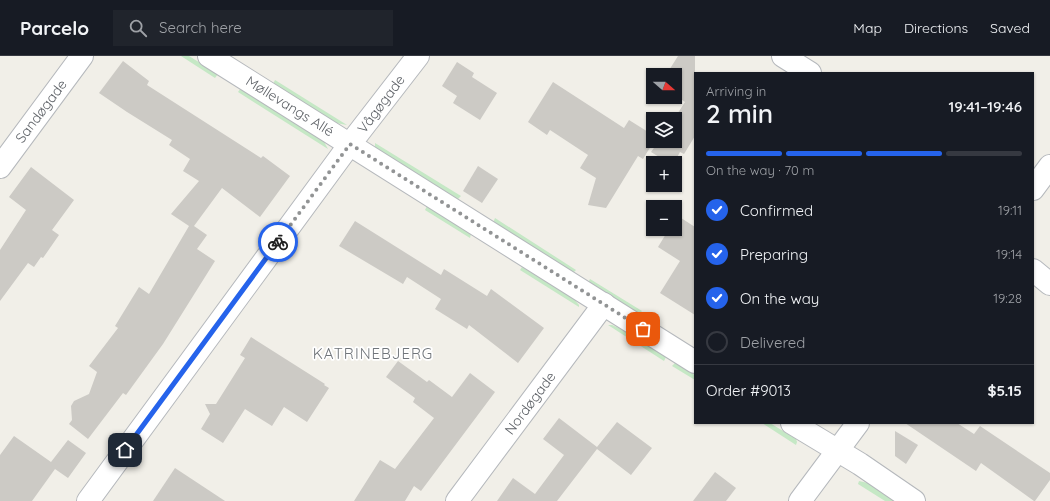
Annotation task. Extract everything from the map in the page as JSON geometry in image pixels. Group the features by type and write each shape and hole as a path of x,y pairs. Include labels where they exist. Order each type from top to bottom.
{"street":[{"name":"Sandøgade","path":"0,167 82,56"},
{"name":"Møllevangs Allé","path":"209,56 694,361"},
{"name":"Vågøgade","path":"88,501 350,144 418,56"},
{"path":"783,56 808,72"},
{"path":"1034,188 1050,166"},
{"path":"1034,271 1050,284"},
{"name":"Nordøgade","path":"457,501 604,304"},
{"path":"794,424 914,501"},
{"path":"800,501 857,424"}],"green space":[{"path":"181,56 189,56 218,74 215,78"},
{"path":"275,80 347,125 336,123 273,84"},
{"path":"241,88 323,140 328,149 238,92"},
{"path":"375,143 461,196 458,199 377,149 375,147"},
{"path":"427,206 471,234 470,238 425,210"},
{"path":"495,218 576,270 573,273 493,223"},
{"path":"522,267 574,299 579,307 520,270"},
{"path":"590,279 642,311 639,314 588,283"},
{"path":"608,325 619,328 666,357 664,361"},
{"path":"675,363 694,374 694,379 672,366"},
{"path":"764,424 772,424 796,439 796,445"},
{"path":"859,481 868,483 895,501 885,501 858,484"}],"building":[{"path":"678,56 695,56 694,138 684,154 680,152 678,156 658,156 651,152 654,148 682,148 682,112 679,112 685,102 682,100 682,68 670,68"},
{"path":"123,61 149,81 147,85 261,158 263,156 290,176 260,217 222,188 194,226 207,235 197,249 215,261 163,344 126,395 123,393 88,439 69,424 72,420 71,406 74,401 89,394 97,372 89,366 118,328 115,326 139,287 149,294 189,226 171,214 199,181 183,171 190,159 169,145 172,140 99,93"},
{"path":"457,62 474,73 472,77 497,93 480,120 453,103 457,96 442,86"},
{"path":"553,82 624,128 629,120 646,131 646,148 650,148 643,159 638,156 606,208 588,205 596,178 580,168 588,155 550,130 547,135 528,122"},
{"path":"478,166 498,179 482,203 463,191"},
{"path":"31,167 74,200 52,230 59,235 43,258 41,257 34,267 28,263 0,301 0,250 26,210 9,197"},
{"path":"682,219 694,226 694,314 660,293 680,261 658,247 665,236 682,236"},
{"path":"355,221 441,275 444,269 487,296 491,289 544,328 518,363 469,325 467,329 435,309 441,299 407,277 403,284 339,246"},
{"path":"251,337 329,388 307,422 284,407 272,426 245,409 223,443 201,429 210,414 205,404 216,404 245,358 240,355"},
{"path":"398,361 427,382 429,380 452,397 470,373 495,392 421,491 414,486 405,501 354,501 380,460 395,469 434,418 413,402 415,398 386,377"},
{"path":"559,418 597,447 617,422 652,448 631,475 597,449 557,501 497,501 513,478 535,494 564,455 543,439"},
{"path":"906,424 959,424 974,434 980,426 1050,473 1050,480 1034,501 981,463 976,471"},
{"path":"895,431 918,445 906,464 895,456"},
{"path":"14,436 51,462 68,440 86,453 68,478 55,469 32,501 0,501 0,455"},
{"path":"175,468 225,501 153,501"},
{"path":"715,472 736,488 726,501 693,501"}],"way so far":[{"path":"278,242 350,144 643,329"}],"district":[{"name":"KATRINEBJERG","path":"373,354"}],"route":[{"path":"125,450 278,242"}]}
